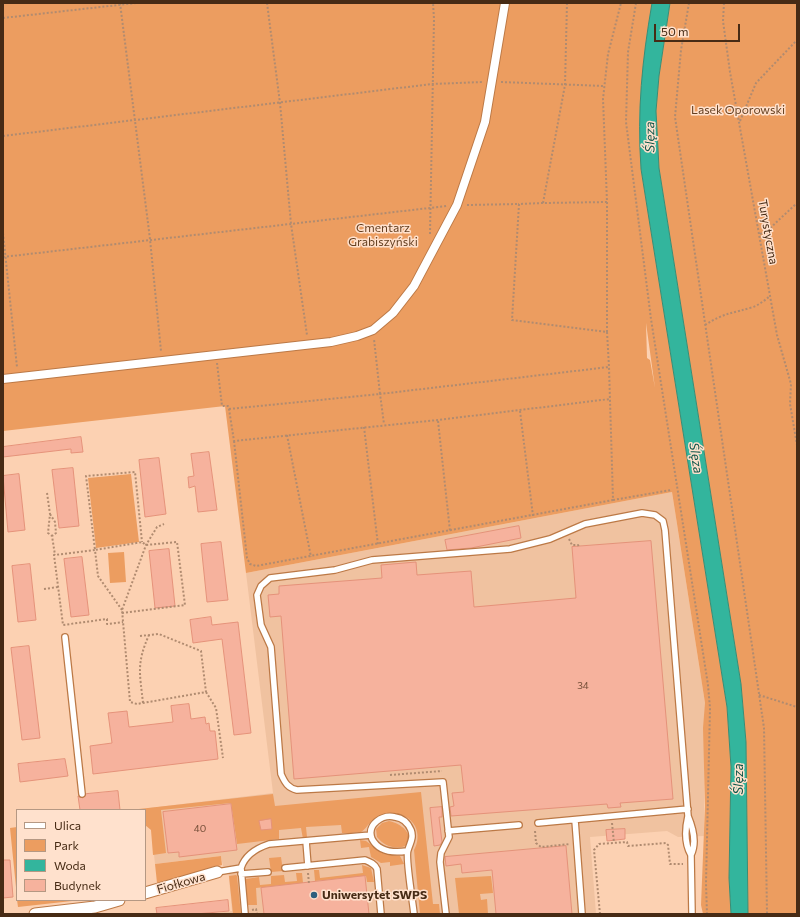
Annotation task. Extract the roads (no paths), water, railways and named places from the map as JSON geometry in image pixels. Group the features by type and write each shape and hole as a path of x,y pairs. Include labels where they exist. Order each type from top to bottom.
{"street":[{"path":"3,379 309,344 357,336 373,330 393,313 414,286 457,205 485,122 505,3"},
{"name":"Fiołkowa","path":"146,893 217,872"},
{"path":"36,914 111,901"}],"lane":[{"path":"446,914 440,862 441,853 448,837 443,782 297,790 287,785 281,774 271,647 260,620 258,595 261,586 267,580 277,576 335,570 372,560 510,549 550,539 585,524 642,513 655,515 662,521 665,530 688,809 688,816 685,826 687,849 690,855 692,914"},
{"path":"65,637 82,794"},
{"path":"538,823 688,809"},
{"path":"407,851 388,851 374,843 371,835 371,828 374,823 380,819 393,816 401,818 408,824 412,831 412,841 407,851 414,914"},
{"path":"575,820 582,914"},
{"path":"448,831 519,825"},
{"path":"245,914 241,868 243,861 259,848 269,844 371,835"},
{"path":"306,841 308,866"},
{"path":"285,868 365,860 373,863 377,869 381,914"},
{"path":"217,872 241,868"},
{"path":"241,874 268,872"}],"water":[{"name":"Ślęza","path":"652,3 670,3 659,76 656,111 659,168 741,684 746,742 748,914 731,914 729,878 731,767 727,707 641,169 641,86"}],"place":[{"name":"Uniwersytet SWPS","path":"314,895"}],"park label":[{"name":"Lasek Oporowski","path":"738,110"},
{"name":"Cmentarz Grabiszyński","path":"383,235"}]}
